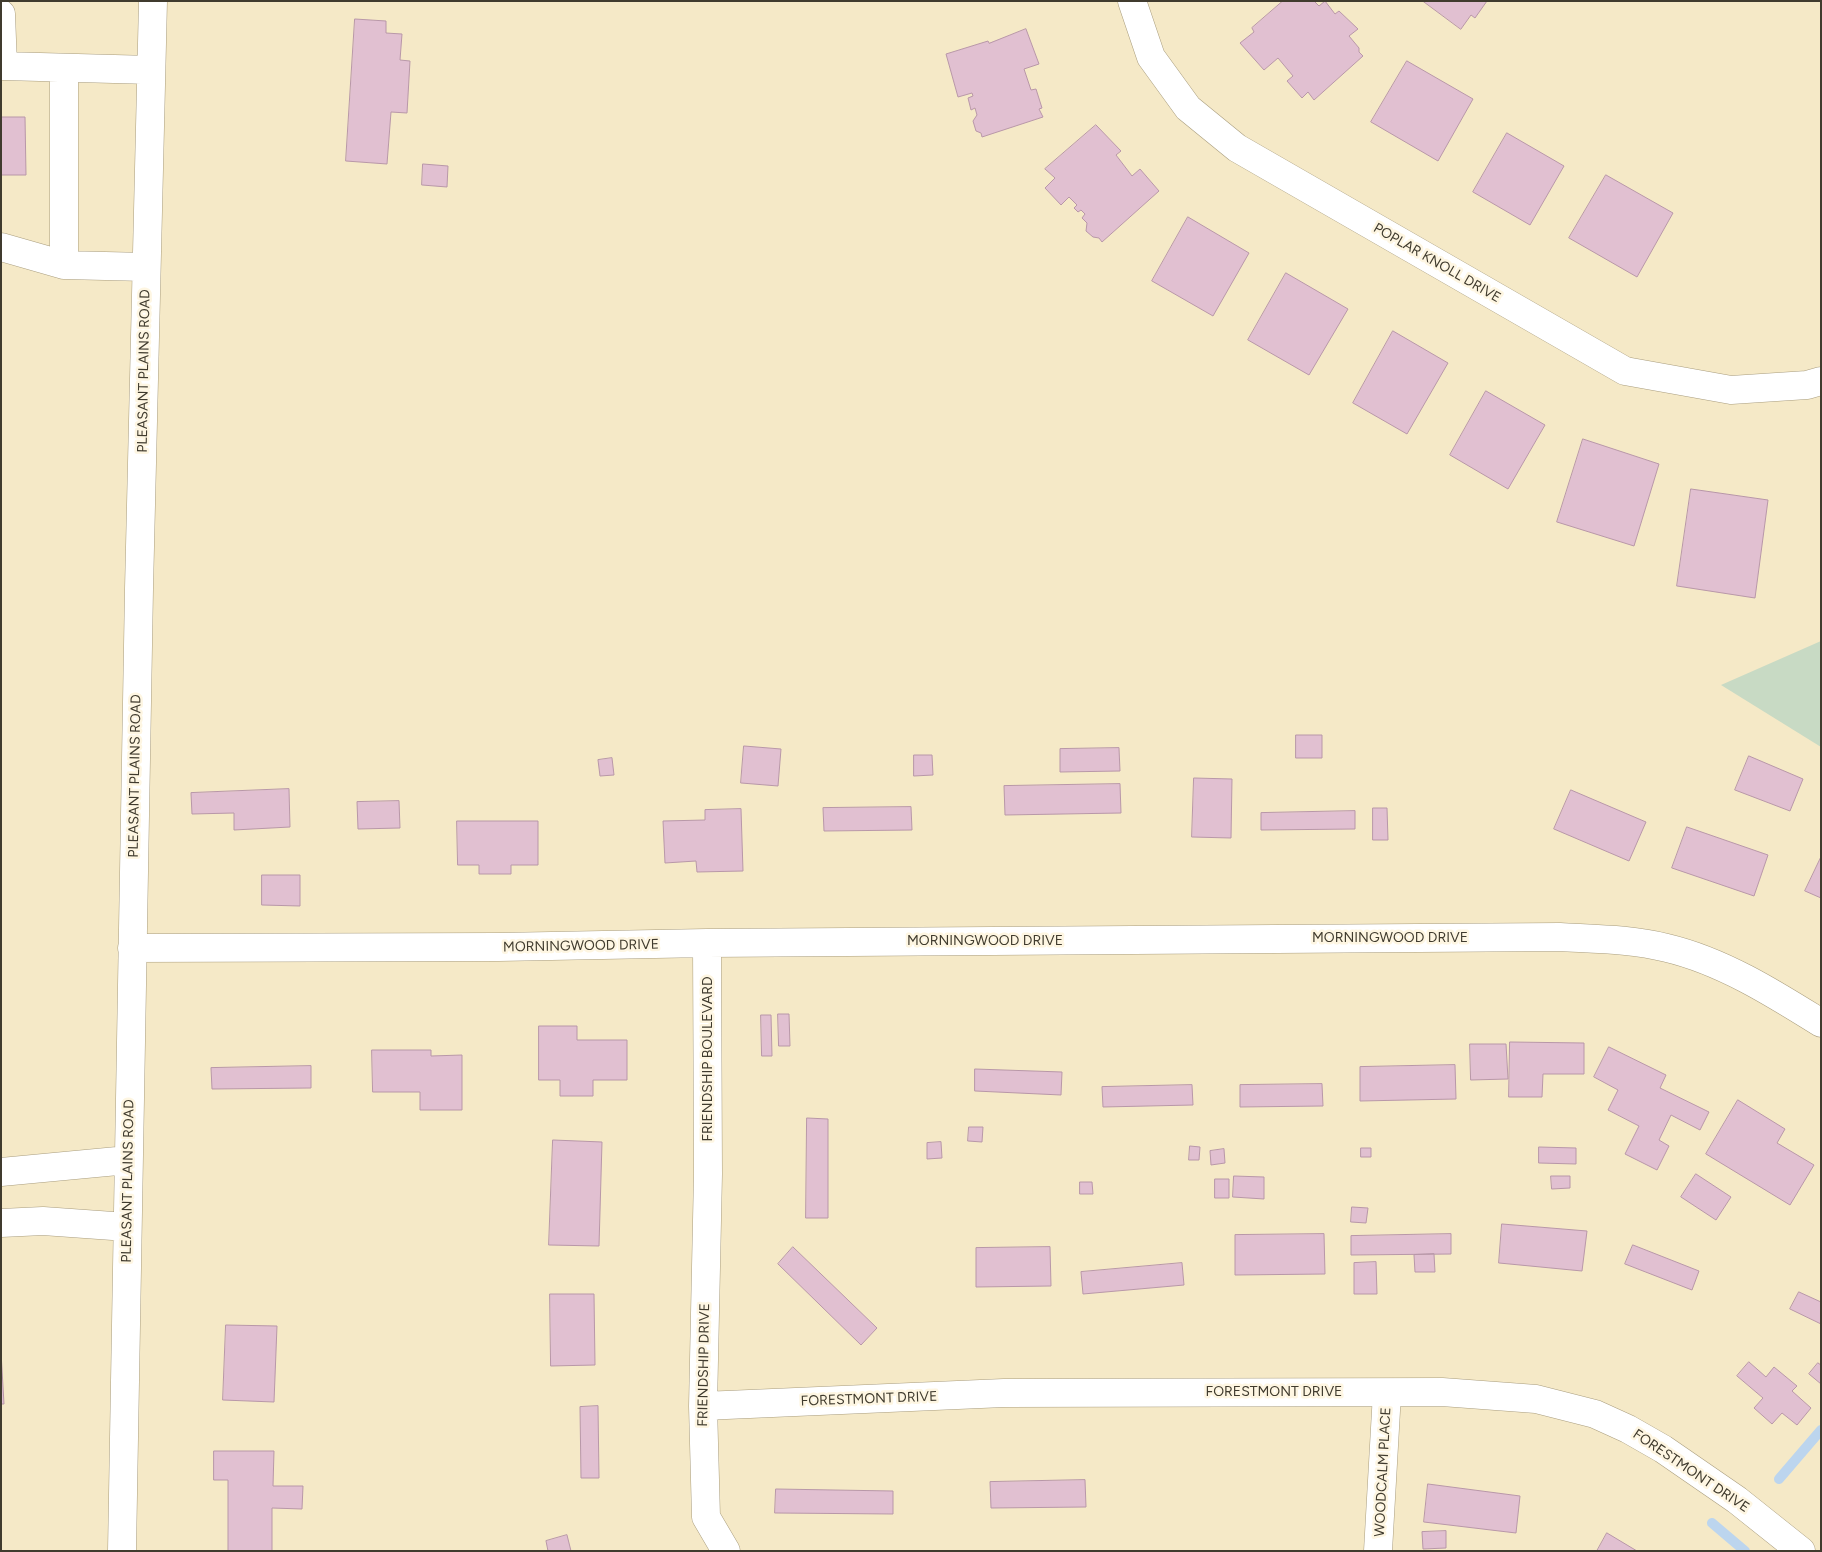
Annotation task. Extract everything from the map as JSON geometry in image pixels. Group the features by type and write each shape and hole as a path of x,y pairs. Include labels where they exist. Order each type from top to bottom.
{"street":[{"name":"PLEASANT PLAINS ROAD","path":"122,1551 139,589 153,1"},
{"name":"POPLAR KNOLL DRIVE","path":"1132,1 1151,58 1188,108 1238,148 1625,371 1731,390 1807,385 1821,381"},
{"path":"1,14 3,66 151,70"},
{"path":"64,68 64,265"},
{"path":"1,247 64,265 146,267"},
{"name":"MORNINGWOOD DRIVE","path":"132,948 489,947 707,943 1550,937 1620,940 1666,948 1702,959 1753,983 1821,1023"},
{"name":"FRIENDSHIP BOULEVARD","path":"707,943 708,1174"},
{"path":"1,1172 128,1160"},
{"name":"FRIENDSHIP DRIVE","path":"708,1174 703,1406 706,1517 726,1551"},
{"path":"1,1223 43,1221 127,1227"},
{"name":"FORESTMONT DRIVE","path":"703,1406 1004,1393 1442,1392 1536,1398 1595,1414 1628,1429 1663,1449 1737,1500 1801,1551"},
{"name":"WOODCALM PLACE","path":"1378,1551 1387,1393"}],"green space":[{"path":"1821,641 1821,747 1721,685"}],"building":[{"path":"1283,1 1314,1 1319,6 1325,1 1335,14 1339,11 1358,29 1349,36 1363,56 1314,100 1308,92 1302,98 1287,81 1293,76 1278,58 1264,70 1240,43 1254,32 1252,28"},
{"path":"1423,1 1487,1 1475,18 1471,15 1461,29"},
{"path":"355,19 386,21 386,33 402,34 400,60 410,61 407,113 391,112 387,164 346,161"},
{"path":"1026,29 1039,64 1024,69 1031,90 1036,89 1042,108 1039,109 1043,117 982,137 981,133 976,131 973,121 977,115 975,108 971,110 968,98 973,96 972,93 958,97 946,54 988,41 989,43"},
{"path":"1407,61 1473,99 1438,161 1371,122"},
{"path":"1,117 25,117 26,175 1,175"},
{"path":"1096,125 1121,151 1116,155 1132,176 1140,169 1159,191 1102,242 1099,238 1093,237 1086,231 1087,223 1082,218 1085,214 1081,210 1078,212 1074,208 1077,205 1069,197 1061,205 1045,188 1055,178 1045,169"},
{"path":"1507,133 1564,166 1530,225 1473,192"},
{"path":"423,164 448,166 447,187 422,185"},
{"path":"1606,175 1673,213 1637,277 1569,238"},
{"path":"1188,217 1249,253 1213,316 1152,281"},
{"path":"1286,273 1348,309 1309,375 1248,340"},
{"path":"1393,331 1448,363 1407,434 1353,403"},
{"path":"1486,391 1545,425 1508,489 1450,455"},
{"path":"1583,439 1659,464 1634,546 1557,522"},
{"path":"1691,489 1768,500 1755,598 1677,586"},
{"path":"1296,735 1322,735 1322,758 1296,758"},
{"path":"744,746 781,749 778,786 741,783"},
{"path":"1119,748 1120,771 1060,772 1060,749"},
{"path":"914,755 932,755 933,775 914,776"},
{"path":"1749,756 1803,779 1790,811 1735,790"},
{"path":"612,758 614,775 600,776 598,760"},
{"path":"1194,778 1232,779 1231,838 1192,837"},
{"path":"1120,784 1121,813 1005,815 1004,786"},
{"path":"289,789 290,827 234,830 234,813 192,814 191,793"},
{"path":"1571,790 1646,822 1629,861 1554,829"},
{"path":"399,801 400,828 358,829 357,802"},
{"path":"911,807 912,830 824,831 823,808"},
{"path":"1373,808 1387,808 1388,840 1373,840"},
{"path":"741,809 743,871 697,872 696,861 665,863 663,821 705,820 705,810"},
{"path":"1355,811 1355,829 1261,830 1261,813"},
{"path":"457,821 538,821 538,865 511,865 511,874 479,874 479,865 458,865"},
{"path":"1687,827 1768,855 1754,896 1672,868"},
{"path":"1821,857 1821,898 1805,891"},
{"path":"262,875 300,875 300,906 262,905"},
{"path":"778,1014 789,1014 790,1046 779,1046"},
{"path":"761,1015 771,1015 772,1056 762,1056"},
{"path":"539,1026 577,1026 577,1040 627,1040 627,1080 593,1080 593,1096 560,1096 560,1080 539,1080"},
{"path":"1510,1042 1584,1043 1584,1074 1543,1074 1542,1097 1509,1097"},
{"path":"1470,1044 1506,1044 1508,1079 1471,1080"},
{"path":"1609,1047 1666,1075 1660,1088 1709,1112 1700,1130 1671,1115 1659,1140 1669,1146 1657,1170 1625,1154 1639,1126 1608,1110 1618,1090 1594,1077"},
{"path":"372,1050 431,1050 431,1056 462,1055 462,1110 420,1110 420,1092 373,1092"},
{"path":"1455,1065 1456,1099 1360,1101 1360,1067"},
{"path":"311,1066 311,1088 212,1089 211,1068"},
{"path":"975,1069 1062,1072 1061,1095 975,1091"},
{"path":"1322,1084 1323,1106 1240,1107 1240,1085"},
{"path":"1192,1085 1193,1105 1103,1107 1102,1087"},
{"path":"1738,1100 1785,1129 1777,1143 1814,1165 1790,1205 1706,1154"},
{"path":"807,1118 828,1119 828,1218 806,1218"},
{"path":"969,1127 983,1127 982,1142 968,1141"},
{"path":"553,1140 602,1142 599,1246 549,1245"},
{"path":"941,1142 942,1158 927,1159 927,1143"},
{"path":"1190,1146 1200,1147 1199,1160 1189,1160"},
{"path":"1539,1147 1576,1148 1576,1164 1539,1163"},
{"path":"1361,1148 1371,1148 1371,1157 1361,1157"},
{"path":"1224,1149 1225,1163 1211,1165 1210,1151"},
{"path":"1696,1174 1731,1197 1716,1220 1681,1197"},
{"path":"1234,1176 1264,1177 1264,1199 1233,1197"},
{"path":"1551,1176 1570,1176 1570,1188 1552,1189"},
{"path":"1215,1179 1229,1179 1229,1198 1215,1198"},
{"path":"1080,1182 1092,1182 1093,1194 1080,1194"},
{"path":"1352,1207 1368,1208 1366,1223 1351,1222"},
{"path":"1502,1224 1587,1231 1582,1271 1499,1263"},
{"path":"1324,1234 1325,1274 1235,1275 1235,1235"},
{"path":"1451,1234 1451,1254 1351,1255 1351,1236"},
{"path":"1633,1245 1699,1271 1692,1290 1625,1264"},
{"path":"793,1247 877,1328 861,1345 778,1264"},
{"path":"1050,1247 1051,1286 976,1287 976,1248"},
{"path":"1434,1254 1435,1272 1415,1272 1414,1255"},
{"path":"1376,1262 1377,1294 1354,1294 1354,1263"},
{"path":"1182,1263 1184,1285 1083,1294 1081,1272"},
{"path":"1799,1292 1821,1302 1821,1324 1790,1309"},
{"path":"550,1294 594,1294 595,1365 551,1366"},
{"path":"226,1325 277,1326 274,1402 223,1400"},
{"path":"1,1352 4,1404 1,1404"},
{"path":"1749,1362 1766,1377 1774,1367 1797,1386 1792,1391 1811,1408 1797,1425 1782,1413 1772,1424 1754,1408 1763,1398 1737,1376"},
{"path":"1818,1363 1821,1365 1821,1384 1809,1374"},
{"path":"598,1406 599,1478 581,1478 580,1407"},
{"path":"214,1451 274,1451 273,1486 303,1486 302,1509 272,1508 272,1551 228,1551 228,1480 214,1480"},
{"path":"1085,1480 1086,1507 991,1508 990,1482"},
{"path":"1428,1484 1520,1496 1516,1533 1424,1522"},
{"path":"776,1489 893,1491 893,1514 775,1513"},
{"path":"1446,1531 1446,1548 1423,1549 1422,1532"},
{"path":"1607,1533 1637,1551 1597,1551"},
{"path":"567,1535 571,1551 548,1551 546,1541"}],"waterway":[{"path":"1779,1479 1821,1430"},
{"path":"1712,1523 1745,1551"}]}
